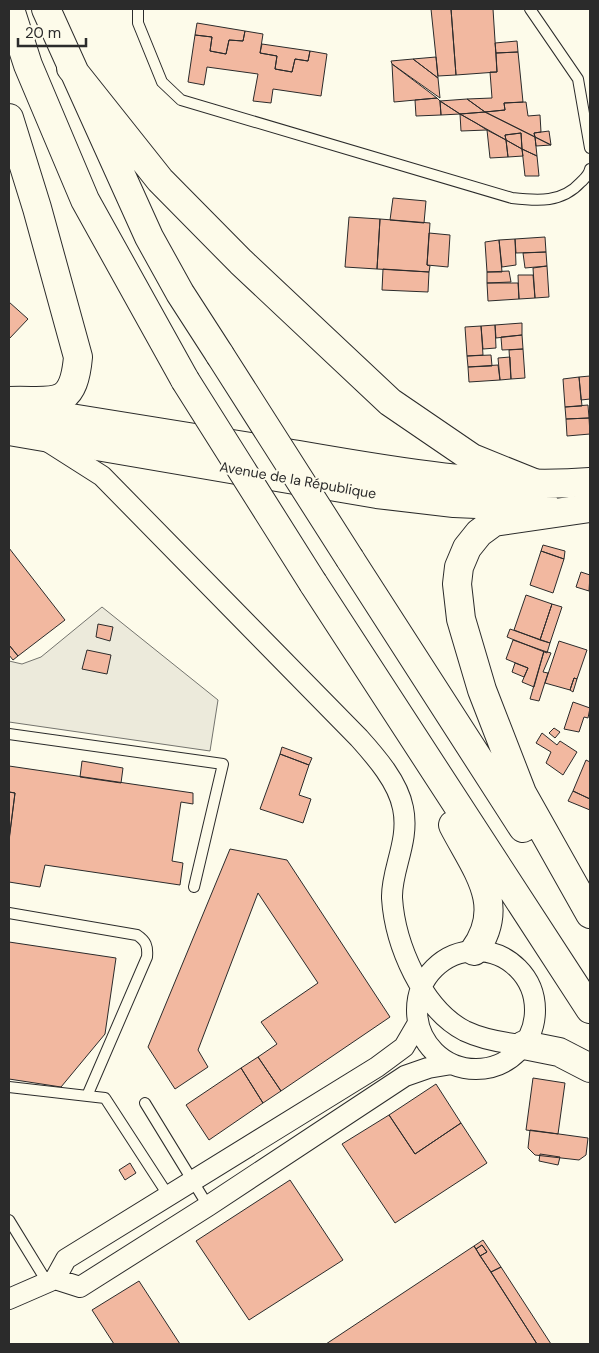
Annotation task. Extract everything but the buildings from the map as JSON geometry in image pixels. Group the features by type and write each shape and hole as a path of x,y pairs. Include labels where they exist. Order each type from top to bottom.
{"main road":[{"path":"10,9 35,82 85,200 185,380 590,1009"},
{"path":"46,9 71,68 149,237 180,292 590,933"},
{"path":"71,68 160,180 241,262 390,402 472,458 534,483"},
{"path":"9,118 37,208 78,357 76,378 71,391 60,398 45,402 9,401"},
{"name":"Avenue de la République","path":"9,408 374,468 441,477 534,483 590,482"},
{"name":"Avenue de la République","path":"9,431 415,499 533,507 590,508"},
{"path":"590,508 494,522 479,532 466,548 459,566 456,584 461,619 482,690 522,793 590,914"},
{"path":"369,666 484,885 490,910 489,926 474,951"},
{"path":"524,1045 559,1052 590,1068"}],"street":[{"path":"37,435 102,476 359,738 385,768 403,807 405,831 392,897 400,940 415,978 441,1012 464,1030 493,1042 524,1045"},
{"path":"474,951 492,953 510,961 523,974 532,991 536,1009 532,1028 524,1045 517,1053 501,1063 486,1068 470,1069 452,1064 437,1054 425,1040 418,1023 417,1005 421,987 430,972 442,961 457,954 474,951"},
{"path":"9,1300 51,1281 66,1259 377,1067 404,1047 418,1023"},
{"path":"51,1281 80,1287 208,1206 405,1076 428,1068 452,1064"}],"lane":[{"path":"138,9 138,23 162,82 181,100 512,198 534,201 558,199 573,192 590,169"},
{"path":"530,9 578,79 585,93 590,148"},
{"path":"9,734 223,764 194,887"},
{"path":"9,913 137,934 144,940 148,948 147,957 88,1096"},
{"path":"9,1087 105,1098 168,1196"},
{"path":"145,1103 208,1206"},
{"path":"9,1220 51,1281"}],"shaded area":[{"path":"102,607 218,700 210,751 9,722 9,661 22,664 41,657"}]}
